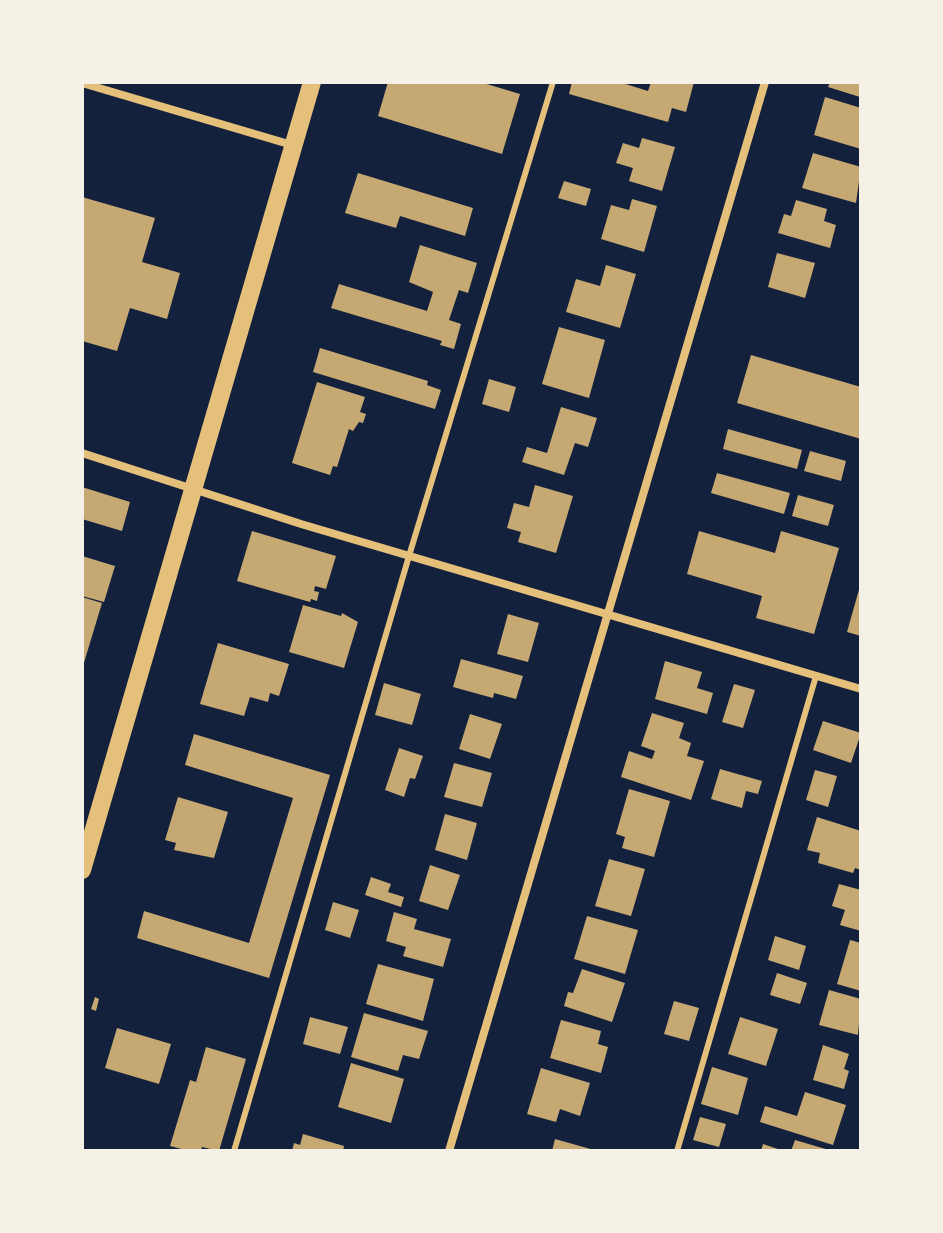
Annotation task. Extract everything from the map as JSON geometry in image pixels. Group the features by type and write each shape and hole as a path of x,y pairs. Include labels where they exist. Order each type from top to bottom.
{"main road":[{"path":"82,870 312,82"}],"street":[{"path":"449,1151 765,82"},
{"path":"82,83 293,146"},
{"path":"82,453 409,556 861,689"}],"lane":[{"path":"234,1151 409,556 553,82"},
{"path":"677,1151 816,676"}],"building":[{"path":"388,82 480,82 520,94 502,154 378,116"},
{"path":"572,82 619,82 648,91 651,82 694,82 686,112 672,108 668,122 569,94"},
{"path":"830,82 861,82 860,97 828,87"},
{"path":"825,97 861,108 861,149 814,135"},
{"path":"642,138 675,147 662,191 629,181 633,168 616,163 623,143 639,148"},
{"path":"813,153 861,167 856,203 802,188"},
{"path":"358,173 473,208 465,236 400,216 396,228 345,213"},
{"path":"564,181 591,189 586,206 558,198"},
{"path":"82,197 155,218 142,262 180,273 167,319 130,308 117,351 82,341"},
{"path":"632,199 657,206 644,252 601,239 611,205 629,210"},
{"path":"796,200 827,209 824,221 836,225 830,248 778,233 784,214 791,216"},
{"path":"420,245 477,263 468,293 459,290 449,320 461,324 454,349 440,345 442,341 331,308 339,284 427,311 433,292 409,282"},
{"path":"777,253 815,263 805,298 768,287"},
{"path":"606,265 636,274 620,328 566,312 576,279 600,286"},
{"path":"559,327 605,340 589,398 542,384"},
{"path":"320,348 428,381 427,385 441,390 435,409 313,372"},
{"path":"751,355 861,387 861,439 737,403"},
{"path":"489,379 516,387 509,412 482,404"},
{"path":"317,382 365,397 360,412 366,414 363,423 359,422 353,431 349,429 337,467 333,466 330,475 292,463"},
{"path":"561,407 597,418 588,447 575,443 564,475 522,462 527,447 547,453"},
{"path":"728,429 802,450 797,469 723,449"},
{"path":"810,451 846,461 841,481 804,471"},
{"path":"717,473 790,493 784,514 711,493"},
{"path":"535,485 573,496 556,553 518,542 521,532 507,528 514,503 529,507"},
{"path":"82,487 130,502 122,531 82,519"},
{"path":"798,495 834,505 828,526 792,516"},
{"path":"252,531 336,556 326,589 315,586 314,591 319,592 317,601 311,599 310,602 237,581"},
{"path":"699,531 775,553 781,531 839,548 814,634 756,618 762,596 687,574"},
{"path":"82,556 115,566 104,602 82,596"},
{"path":"861,586 861,636 847,632"},
{"path":"82,597 102,603 83,666 82,666"},
{"path":"303,605 341,616 342,613 358,622 344,668 289,652"},
{"path":"508,614 539,623 528,662 497,654"},
{"path":"218,643 289,664 279,696 270,693 268,702 250,697 244,716 200,704"},
{"path":"461,659 523,676 516,699 494,693 493,698 453,687"},
{"path":"665,661 702,672 697,688 713,693 707,714 655,699"},
{"path":"384,683 421,694 412,725 375,715"},
{"path":"734,684 755,690 743,728 722,722"},
{"path":"652,713 684,723 679,738 691,743 687,756 704,761 691,800 621,777 629,751 652,759 655,751 641,746"},
{"path":"470,714 502,724 490,759 459,749"},
{"path":"823,721 861,733 851,763 813,750"},
{"path":"194,734 330,775 269,978 137,938 144,911 249,943 293,798 185,765"},
{"path":"399,748 423,756 415,779 410,778 404,797 385,790"},
{"path":"454,763 492,773 482,807 444,797"},
{"path":"720,769 762,781 758,794 746,791 742,808 711,799"},
{"path":"815,770 837,776 828,807 806,800"},
{"path":"629,789 670,801 654,857 622,848 625,837 616,834"},
{"path":"178,797 228,812 214,858 174,850 176,843 165,840"},
{"path":"445,814 477,823 467,860 435,850"},
{"path":"817,817 861,831 861,870 855,868 853,873 818,863 820,853 807,850"},
{"path":"609,859 645,869 631,916 595,906"},
{"path":"430,865 460,875 448,910 419,901"},
{"path":"371,877 391,884 388,892 404,897 401,907 365,895"},
{"path":"839,884 861,890 861,931 840,925 845,910 832,906"},
{"path":"333,902 359,910 350,938 325,930"},
{"path":"394,912 417,919 414,929 451,939 443,967 403,956 406,947 386,941"},
{"path":"587,916 638,930 625,974 574,959"},
{"path":"775,936 806,946 799,970 768,960"},
{"path":"850,940 861,943 861,991 837,984"},
{"path":"378,964 434,979 423,1021 366,1004"},
{"path":"582,969 625,983 612,1022 564,1006 568,992 573,993"},
{"path":"777,973 807,983 800,1004 770,995"},
{"path":"829,990 861,999 858,1035 819,1025"},
{"path":"95,997 99,999 96,1011 91,1009"},
{"path":"674,1001 699,1008 689,1041 664,1034"},
{"path":"364,1013 428,1031 419,1059 403,1055 398,1071 351,1057"},
{"path":"310,1017 348,1027 340,1054 303,1044"},
{"path":"740,1017 778,1029 766,1066 728,1054"},
{"path":"561,1020 601,1031 598,1044 608,1047 601,1073 550,1058"},
{"path":"117,1028 171,1044 159,1084 105,1068"},
{"path":"823,1045 849,1054 844,1069 849,1071 844,1089 813,1080"},
{"path":"206,1047 246,1059 219,1151 202,1147 201,1151 189,1151 170,1146 190,1080 196,1082"},
{"path":"351,1063 404,1079 391,1123 338,1107"},
{"path":"712,1067 748,1078 738,1115 701,1104"},
{"path":"541,1068 590,1083 580,1116 560,1109 556,1122 527,1114"},
{"path":"805,1092 846,1105 833,1145 760,1122 765,1106 797,1116"},
{"path":"700,1117 726,1124 719,1147 693,1140"},
{"path":"303,1134 344,1146 343,1151 292,1151 294,1143 300,1145"},
{"path":"555,1139 594,1150 594,1151 552,1151"},
{"path":"795,1140 829,1150 791,1151"},
{"path":"763,1144 781,1150 781,1151 761,1151"}]}
